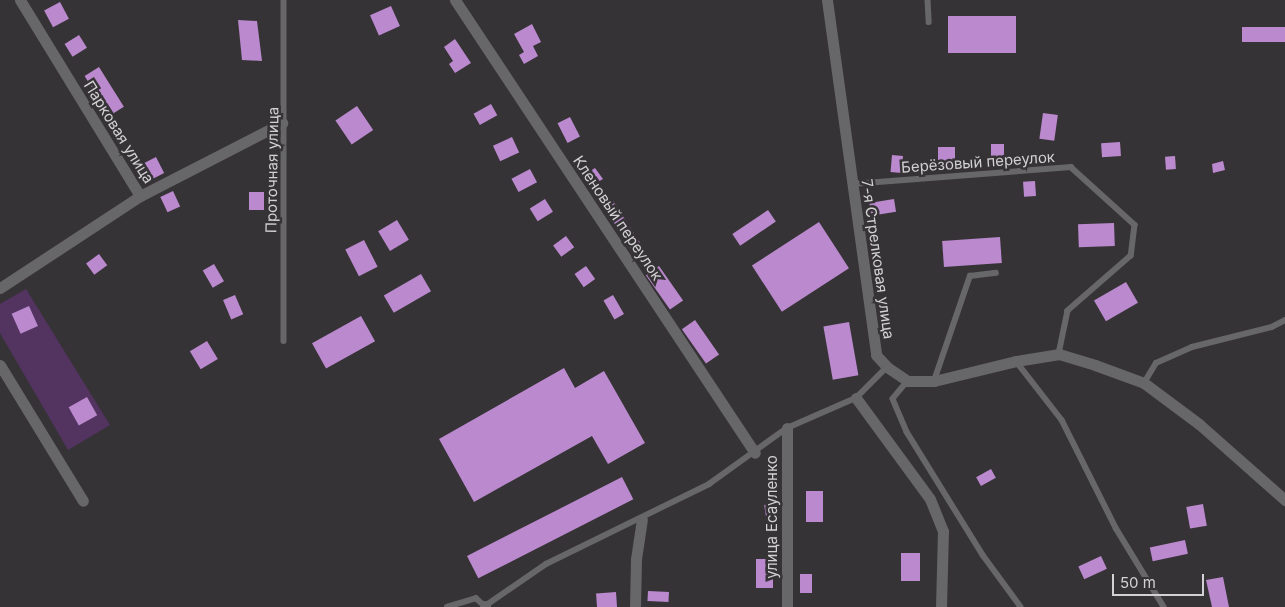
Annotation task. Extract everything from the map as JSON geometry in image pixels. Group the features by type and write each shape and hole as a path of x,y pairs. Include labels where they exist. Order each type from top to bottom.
{"street":[{"name":"Парковая улица","path":"20,0 140,196 282,123"},
{"name":"Кленовый переулок","path":"455,0 755,452"},
{"name":"7-я Стрелковая улица","path":"827,0 876,354 887,367 908,381"},
{"path":"0,288 140,196"},
{"path":"908,381 934,382 1016,361 1059,354 1144,384 1199,424 1285,500"},
{"path":"0,364 83,500"},
{"path":"856,398 930,499 943,531 941,607"},
{"name":"улица Есауленко","path":"787,428 787,607"},
{"path":"635,607 636,559 642,519"}],"lane":[{"name":"Проточная улица","path":"284,0 285,96 282,123 284,341"},
{"path":"928,0 929,22"},
{"name":"Берёзовый переулок","path":"852,184 1071,167 1135,225 1131,256 1068,312 1059,354"},
{"path":"934,382 970,276 996,273"},
{"path":"1144,384 1156,362 1192,347 1272,327 1285,320"},
{"path":"1016,361 1062,420 1116,528 1164,607"},
{"path":"447,607 476,598 485,606 546,564 642,519 709,484 787,428 856,398 887,367"},
{"path":"908,381 893,400 907,432 983,555 1021,607"}],"shaded area":[{"path":"26,289 110,425 68,450 0,333 0,304"}],"building":[{"path":"60,2 69,19 53,27 44,10"},
{"path":"391,6 400,26 379,35 370,15"},
{"path":"948,16 1016,16 1016,53 948,53"},
{"path":"238,20 257,21 262,61 242,60"},
{"path":"532,24 541,42 533,46 538,56 524,64 519,55 524,52 514,34"},
{"path":"1242,27 1285,27 1285,42 1242,42"},
{"path":"79,35 87,48 73,57 65,44"},
{"path":"455,39 471,63 455,73 449,64 453,61 444,47"},
{"path":"99,67 124,107 109,116 85,76"},
{"path":"491,104 497,115 480,125 474,114"},
{"path":"357,106 373,130 352,145 335,121"},
{"path":"1043,113 1058,115 1054,141 1039,139"},
{"path":"570,117 580,137 568,143 558,123"},
{"path":"512,137 519,152 500,161 493,146"},
{"path":"1120,142 1121,156 1102,157 1101,143"},
{"path":"991,144 1004,144 1004,160 991,160"},
{"path":"938,147 955,147 955,164 938,164"},
{"path":"892,155 903,156 901,173 891,172"},
{"path":"1175,156 1176,169 1166,170 1165,157"},
{"path":"156,157 164,173 149,181 141,165"},
{"path":"1223,161 1225,170 1213,173 1212,164"},
{"path":"595,168 603,179 593,185 585,174"},
{"path":"530,169 537,182 519,192 511,179"},
{"path":"1035,181 1036,196 1024,197 1023,182"},
{"path":"173,191 180,206 167,212 160,197"},
{"path":"249,192 264,192 264,210 249,210"},
{"path":"545,199 553,212 538,221 530,209"},
{"path":"894,199 896,212 871,216 869,203"},
{"path":"613,201 640,243 631,249 604,207"},
{"path":"768,210 776,222 740,246 732,234"},
{"path":"397,220 409,240 390,251 378,231"},
{"path":"819,222 849,268 782,312 752,266"},
{"path":"1114,223 1115,246 1079,247 1078,224"},
{"path":"566,236 574,247 561,257 553,245"},
{"path":"1000,237 1002,263 944,267 942,241"},
{"path":"364,240 378,267 359,276 345,250"},
{"path":"99,254 107,265 94,275 86,263"},
{"path":"214,264 224,281 213,288 203,270"},
{"path":"586,266 595,279 584,287 575,274"},
{"path":"659,266 683,300 670,310 646,275"},
{"path":"421,274 431,291 394,313 384,296"},
{"path":"1126,282 1138,303 1106,321 1094,301"},
{"path":"235,295 243,314 231,319 223,300"},
{"path":"613,295 624,314 614,320 603,300"},
{"path":"29,306 38,326 21,334 12,314"},
{"path":"361,316 375,341 326,369 312,343"},
{"path":"695,320 719,354 706,364 682,329"},
{"path":"849,322 858,375 833,380 823,327"},
{"path":"207,341 218,359 201,369 190,351"},
{"path":"564,368 575,388 604,371 645,443 608,464 592,436 474,502 439,439"},
{"path":"87,397 97,415 79,426 69,407"},
{"path":"991,469 996,478 981,486 976,477"},
{"path":"622,477 633,499 478,578 467,556"},
{"path":"806,491 823,491 823,522 806,522"},
{"path":"776,503 778,515 766,517 764,505"},
{"path":"1203,504 1207,526 1190,529 1186,507"},
{"path":"1185,540 1188,554 1153,561 1150,547"},
{"path":"901,553 920,553 920,581 901,581"},
{"path":"1101,556 1107,569 1084,579 1078,567"},
{"path":"756,559 773,559 773,588 756,588"},
{"path":"800,574 812,574 812,593 800,593"},
{"path":"1223,577 1229,607 1212,607 1206,580"},
{"path":"648,591 669,592 668,602 647,601"},
{"path":"616,592 617,607 597,607 596,593"}]}
